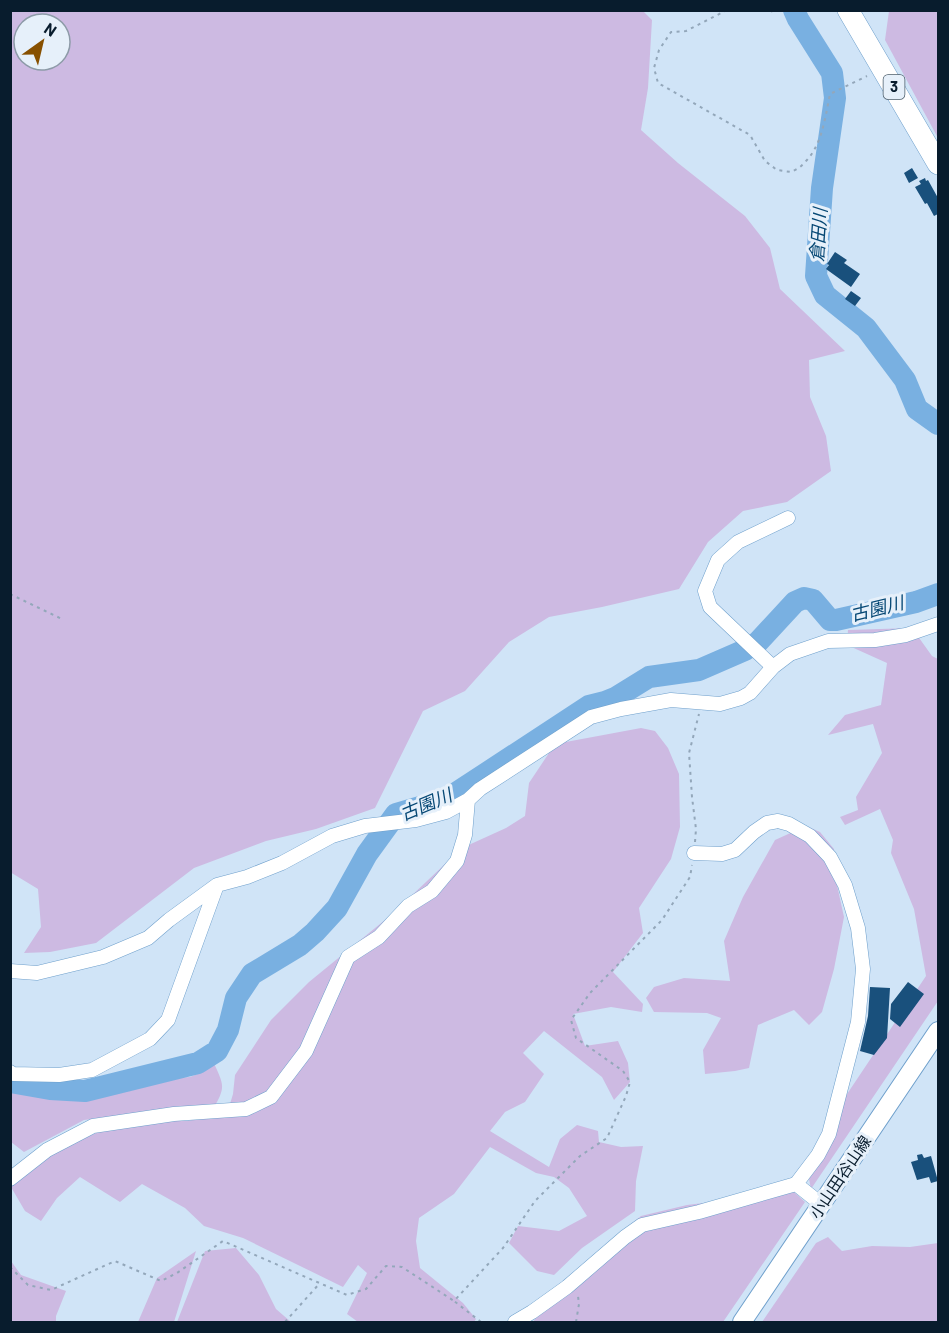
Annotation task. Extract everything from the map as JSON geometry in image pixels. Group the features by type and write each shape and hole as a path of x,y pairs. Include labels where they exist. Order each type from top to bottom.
{"highway":[{"name":"3","path":"848,10 939,164"}],"main road":[{"name":"小山田谷山線","path":"742,1323 939,1031"}],"street":[{"path":"773,667 710,607 705,591 718,560 738,542 788,518"},
{"path":"10,971 37,974 103,957 148,938 217,885 247,877 282,863 332,836 365,826 416,820 446,812 468,800 480,789 591,717 671,700 720,704 750,693 773,667 790,654 828,641 874,640 906,635 939,624"},
{"path":"10,1179 47,1150 93,1126 174,1114 246,1109 271,1097 306,1051 348,957 379,937 408,906 432,891 457,861 465,835 468,800"},
{"path":"515,1323 578,1278 642,1225 796,1185 818,1155 828,1134 858,1022 863,969 858,928 845,885 830,857 810,836 789,824 778,821 767,823 735,850 722,854 694,853"},
{"path":"10,1072 13,1074 59,1075 92,1070 150,1039 168,1020 217,885"},
{"path":"796,1185 821,1204"}],"path":[{"path":"727,10 686,31 671,32 659,50 654,68 658,83 750,135 765,161 777,170 791,172 804,164 815,149 823,129 830,94 883,68"},
{"path":"764,10 769,12 776,10"},
{"path":"10,594 62,619"},
{"path":"454,1301 503,1248 535,1201 580,1156 607,1138 626,1096 630,1082 623,1071 576,1038 571,1020 590,993 662,920 690,877 696,829 689,753 702,703"},
{"path":"10,1267 28,1284 51,1290 115,1261 161,1281 177,1273 223,1241 347,1295 366,1289 386,1266 402,1267 454,1301 481,1323"},
{"path":"576,1323 579,1304 578,1278"},
{"path":"285,1323 320,1283"}],"shaded area":[{"path":"10,11 643,11 652,20 648,88 641,130 678,163 745,216 770,248 780,289 845,351 809,360 810,397 826,436 831,471 787,502 743,511 708,542 679,589 549,617 509,642 465,691 423,711 375,808 316,829 266,841 194,868 96,943 50,952 24,953 41,927 38,889 10,872"},
{"path":"889,11 938,11 938,138 885,40"},
{"path":"912,628 932,656 938,659 938,1001 811,1189 809,1179 825,1143 831,1118 926,976 914,909 891,853 893,840 880,809 845,825 840,817 858,810 856,797 882,753 873,724 828,735 845,715 881,705 887,663 847,645 848,630"},
{"path":"641,728 655,731 668,748 679,774 680,827 671,859 639,908 643,933 613,972 643,1004 642,1012 611,1007 573,1014 585,1046 618,1041 628,1063 630,1082 614,1100 602,1077 544,1031 523,1053 544,1074 525,1102 505,1112 490,1131 549,1167 560,1139 577,1125 598,1131 599,1142 621,1147 643,1146 636,1181 635,1211 582,1248 554,1275 537,1271 509,1243 518,1226 559,1231 587,1216 569,1188 554,1177 536,1173 490,1147 454,1194 419,1218 416,1241 420,1268 463,1303 476,1319 474,1322 358,1322 347,1314 367,1273 358,1265 343,1287 243,1238 204,1226 185,1208 142,1184 120,1202 80,1177 57,1198 41,1221 25,1211 10,1183 59,1149 108,1128 147,1118 187,1121 227,1114 233,1094 235,1075 271,1020 309,982 391,915 462,848 506,828 525,816 529,783 555,744"},
{"path":"806,826 820,832 834,849 835,876 844,917 834,969 822,1012 809,1025 794,1010 758,1025 749,1068 705,1074 703,1050 721,1018 707,1013 654,1012 646,998 654,987 684,978 730,981 724,941 743,897 775,840"},
{"path":"213,1061 222,1090 213,1109 169,1109 84,1120 24,1152 11,1142 10,1079 22,1083 61,1087 190,1077 205,1071"},
{"path":"794,1192 805,1202 723,1322 533,1322 555,1291 605,1245 641,1216 687,1205"},
{"path":"828,1237 842,1251 872,1246 910,1247 938,1243 938,1322 762,1322 816,1243"},
{"path":"236,1248 259,1275 276,1309 291,1322 177,1322 205,1251"},
{"path":"196,1251 174,1322 138,1322 157,1278"},
{"path":"11,1261 21,1275 66,1291 56,1316 56,1322 11,1322"}],"building":[{"path":"912,168 918,178 909,183 904,173"},
{"path":"925,178 938,198 938,214 934,216 915,187"},
{"path":"835,252 847,260 844,263 860,274 851,287 826,269"},
{"path":"851,291 861,298 855,306 845,299"},
{"path":"908,982 924,994 900,1027 890,1019 891,1004"},
{"path":"870,987 890,988 887,1038 874,1055 860,1051 868,1016"},
{"path":"922,1154 924,1158 931,1156 938,1181 931,1183 929,1177 917,1180 911,1162 918,1160 917,1155"}],"waterway":[{"name":"倉田川","path":"794,10 832,73 835,98 822,188 816,276 825,295 866,328 905,380 917,409 938,424"},
{"name":"古園川","path":"10,1082 50,1089 85,1091 198,1063 217,1051 228,1030 236,998 252,974 300,945 337,908 367,854 396,814 447,799 589,706 615,698 649,677 699,670 745,650 758,642 795,602 804,598 813,600 830,620 836,620 916,602 938,594"}]}
